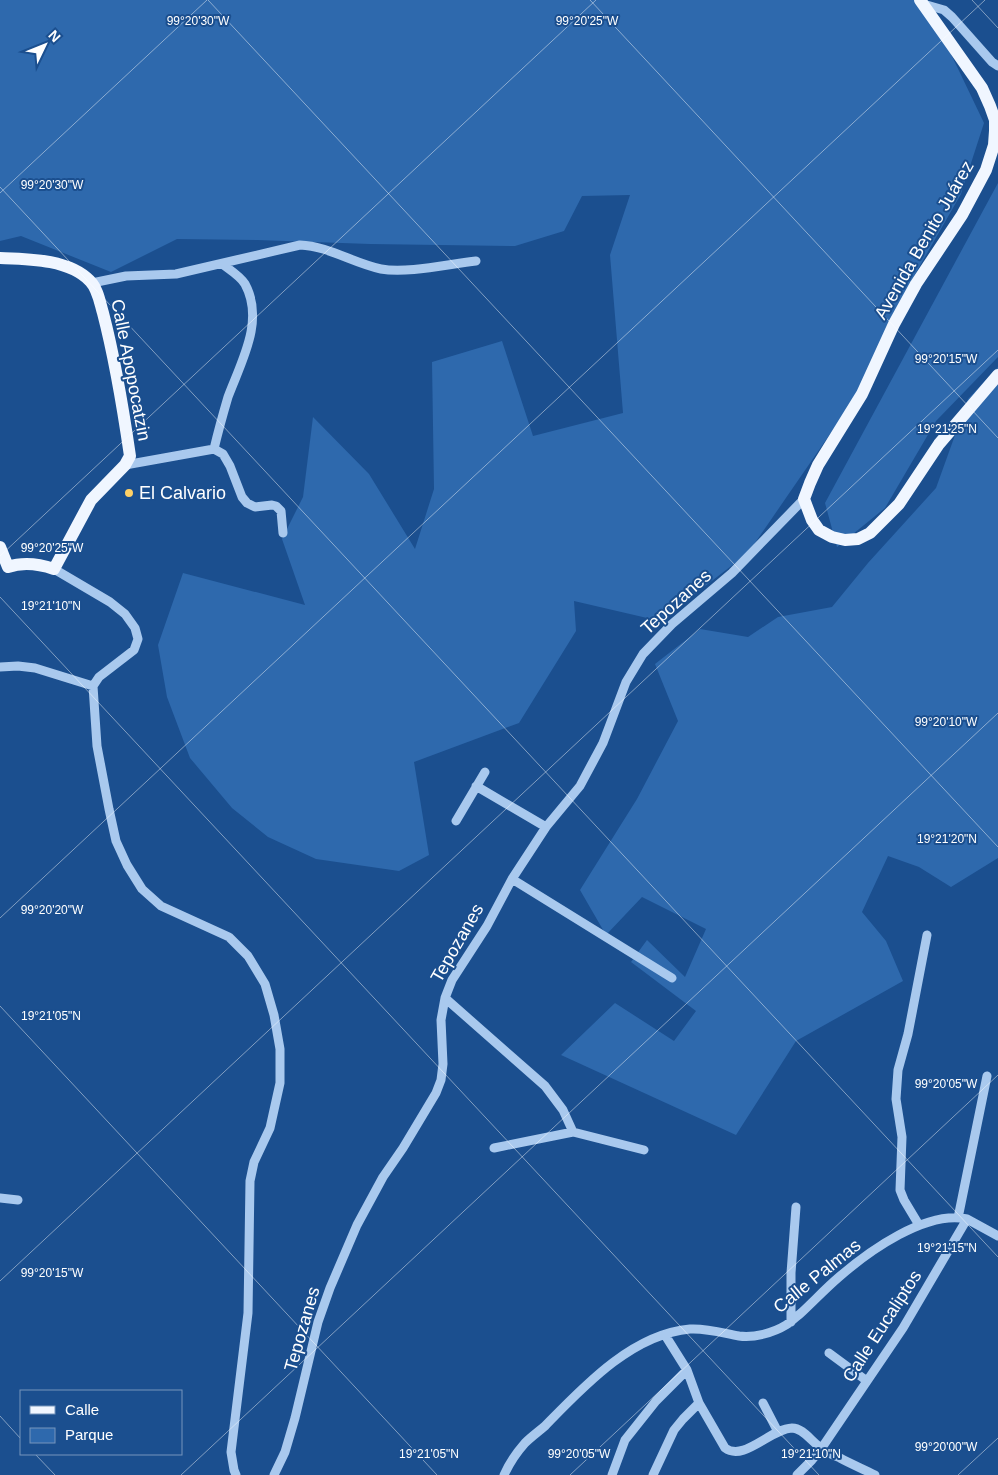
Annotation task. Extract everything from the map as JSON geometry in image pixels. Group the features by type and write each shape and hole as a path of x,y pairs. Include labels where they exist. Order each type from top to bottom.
{"main road":[{"name":"Avenida Benito Juárez","path":"804,499 818,465 862,394 894,324 916,284 962,215 991,157 995,120 982,88 922,2"},
{"name":"Calle Apopocatzin","path":"0,258 41,260 63,266 83,275 92,283 98,294 109,336 130,456 125,465 91,500 54,569"},
{"path":"804,499 812,520 819,530 845,540 858,539 870,533 899,504 939,444 998,375"},
{"path":"0,547 4,570 19,563 54,569"}],"street":[{"path":"922,2 944,10 992,62 998,66"},
{"path":"92,283 126,276 176,274 300,245 319,248 368,266 383,269 406,270 476,261"},
{"path":"214,449 227,400 252,334 253,311 251,300 244,284 222,264"},
{"path":"125,465 214,449 223,454 230,466 242,497 247,503 255,507 272,505 281,511 282,533"},
{"name":"Tepozanes","path":"274,1475 285,1452 316,1332 330,1288 357,1225 383,1177 436,1093 441,1080 443,1064 441,1020 445,998 452,980 487,926 512,879 546,827 580,786 603,743 626,682 643,654 672,624 732,573 804,499"},
{"path":"54,569 110,602 125,614 135,628 138,639 134,650 99,677 93,686 97,746 108,809 116,841 127,865 142,889 160,906 229,937 248,956 265,984 274,1016 280,1049 280,1083 270,1128 254,1162 250,1181 248,1313 232,1452 236,1475"},
{"path":"0,667 18,666 35,668 93,686"},
{"path":"456,821 485,772"},
{"path":"476,786 546,827"},
{"path":"512,879 672,978"},
{"path":"919,1225 900,1190 902,1138 896,1099 898,1070 908,1034 927,935"},
{"path":"445,998 545,1086 562,1110 573,1132"},
{"name":"Calle Eucaliptos","path":"797,1475 821,1449 903,1328 962,1219 987,1076"},
{"path":"494,1148 573,1132 644,1150"},
{"path":"0,1198 18,1200"},
{"path":"791,1322 791,1273 796,1207"},
{"name":"Calle Palmas","path":"504,1475 508,1466 525,1443 541,1430 579,1391 619,1358 644,1343 665,1335 690,1329 714,1330 741,1336 767,1334 788,1325 840,1276 887,1242 912,1227 944,1219 962,1219"},
{"path":"962,1219 998,1236"},
{"path":"665,1335 687,1370 699,1403 725,1448 729,1451 742,1451 778,1432 793,1428 799,1429 821,1449 875,1475"},
{"path":"830,1353 866,1381"},
{"path":"612,1475 625,1440 656,1401 687,1370"},
{"path":"653,1475 674,1430 699,1403"},
{"path":"763,1403 778,1432"}],"green space":[{"path":"0,0 914,0 950,52 984,123 961,194 906,290 861,389 748,553 660,621 574,601 576,631 519,723 414,762 429,855 399,871 316,859 268,837 232,808 190,758 167,697 158,645 183,573 305,605 282,539 303,497 313,417 369,474 415,549 434,489 432,362 502,341 533,436 623,413 610,255 630,195 582,196 564,231 515,246 177,239 111,272 21,236 0,241"},
{"path":"998,183 998,357 936,421 885,508 837,547 825,503"},
{"path":"998,367 998,858 951,887 919,867 888,856 862,912 886,941 903,981 796,1041 736,1135 561,1055 615,1003 674,1041 696,1011 631,962 647,940 685,977 706,929 642,897 606,935 580,890 637,799 678,721 655,664 700,629 748,637 778,617 832,607 868,563 936,488 968,399"}],"place":[{"name":"El Calvario","path":"129,493"}]}
